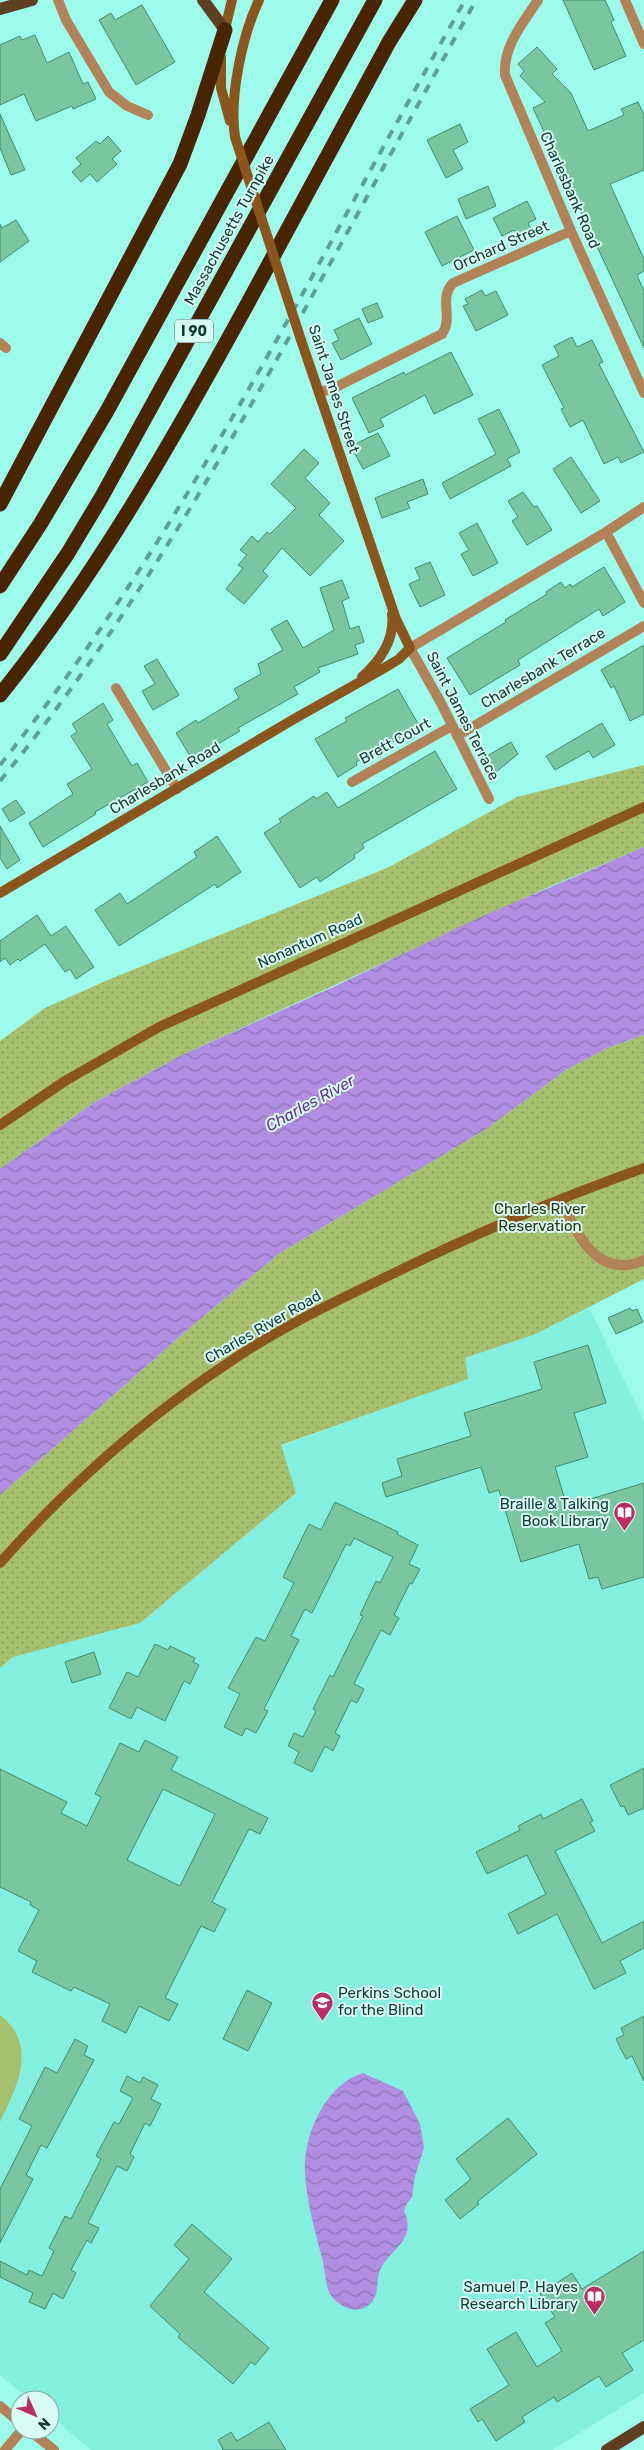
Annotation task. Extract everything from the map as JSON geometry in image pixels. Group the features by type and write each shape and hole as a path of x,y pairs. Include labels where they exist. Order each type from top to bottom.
{"highway":[{"name":"Massachusetts Turnpike","path":"0,586 41,523 107,411 332,0"},
{"name":"Massachusetts Turnpike","path":"0,654 64,560 101,498 375,0"},
{"path":"0,695 49,633 156,467 198,394 389,42 415,0"},
{"path":"0,504 180,164 198,116 224,30"}],"main road":[{"path":"0,9 32,0"},
{"path":"203,0 224,30"},
{"path":"608,2450 644,2427"}],"street":[{"path":"58,0 66,20 109,92 127,106 148,115"},
{"name":"Saint James Street","path":"232,0 224,30 220,62 221,88 235,137 319,393 391,606 410,648"},
{"name":"Saint James Street","path":"235,137 232,119 235,85 249,26 259,0"},
{"name":"Charlesbank Road","path":"538,0 509,46 505,61 505,76 571,231 644,393"},
{"path":"625,0 644,44"},
{"name":"Orchard Street","path":"319,393 338,386 442,334 447,328 448,320 445,298 447,290 453,283 571,231"},
{"name":"Charlesbank Road","path":"0,893 394,663 410,648 606,532 644,506"},
{"path":"606,532 644,603"},
{"name":"Charlesbank Road","path":"345,690 369,670 387,645 392,625 391,606"},
{"name":"Charlesbank Terrace","path":"457,736 644,626"},
{"name":"Saint James Terrace","path":"410,648 425,672 489,799"},
{"path":"116,688 177,788"},
{"name":"Brett Court","path":"352,782 452,726"},
{"name":"Nonantum Road","path":"0,1125 64,1081 159,1026 644,807"},
{"name":"Charles River Road","path":"0,1563 67,1492 94,1468 150,1422 234,1359 287,1328 361,1289 483,1232 561,1199 644,1168"},
{"path":"561,1199 573,1226 598,1258 614,1266 635,1264 644,1260"},
{"path":"0,2406 10,2414"},
{"path":"5,2450 14,2440"},
{"path":"42,2440 54,2450"}],"shaded area":[{"name":"Perkins School for the Blind","path":"589,1308 644,1421 644,2393 552,2450 91,2450 60,2424 60,2390 18,2390 0,2375 0,1668 13,1657 140,1623 296,1493 281,1446 467,1379 465,1358 536,1334"}],"green space":[{"path":"644,765 644,847 553,885 180,1056 95,1102 0,1169 0,1041 45,1008 110,979 387,868 517,797"},
{"name":"Charles River Reservation","path":"644,1035 644,1279 536,1334 465,1358 468,1379 281,1445 296,1493 140,1623 13,1657 0,1668 0,1495 194,1324 280,1253 486,1129 566,1070 609,1047"},
{"path":"0,2015 12,2027 19,2040 22,2053 18,2080 0,2122"}],"water":[{"name":"Charles River","path":"644,847 644,1035 609,1047 566,1070 486,1129 280,1253 194,1324 0,1495 0,1169 95,1102 180,1056 331,988 485,915"},
{"path":"363,2073 403,2091 420,2124 424,2148 415,2176 412,2197 404,2211 408,2228 406,2235 382,2266 378,2276 376,2293 371,2303 362,2309 353,2309 339,2304 329,2293 309,2204 305,2157 308,2142 319,2112 338,2088 350,2079"}],"building":[{"path":"563,0 605,0 614,20 611,22 626,56 594,70"},
{"path":"142,5 175,62 136,85 99,20 111,13 115,20"},
{"path":"35,35 47,63 69,52 83,84 88,82 96,99 73,109 72,106 36,121 24,94 0,105 0,45 20,36 22,40"},
{"path":"537,47 557,69 552,74 571,93 588,131 624,115 621,109 638,102 644,115 644,170 610,184 644,259 644,271 637,275 644,291 644,348 533,108 545,102 520,76 524,71 518,64"},
{"path":"0,114 25,170 11,175 0,148"},
{"path":"460,124 468,142 453,150 463,169 446,178 427,140"},
{"path":"108,136 121,151 112,159 117,164 97,182 90,174 81,182 72,172 81,164 76,158 96,141 100,144"},
{"path":"488,186 496,206 466,219 458,199"},
{"path":"527,201 536,219 528,223 531,229 517,236 514,230 502,236 493,218"},
{"path":"457,216 474,250 442,266 425,232"},
{"path":"16,220 29,241 0,262 0,224 2,228"},
{"path":"482,290 485,296 496,291 508,315 476,331 463,306 468,304 465,299"},
{"path":"377,303 383,317 368,323 362,309"},
{"path":"359,318 372,344 341,360 332,343 339,340 334,330"},
{"path":"572,337 577,347 592,340 603,362 599,364 644,452 621,463 618,457 604,464 583,420 570,427 561,409 564,408 542,365 559,356 554,346"},
{"path":"451,352 473,395 434,414 425,395 380,419 384,426 369,433 352,398 404,372 405,375"},
{"path":"499,409 520,452 507,459 511,466 450,499 442,483 496,454 478,419"},
{"path":"378,433 390,456 363,469 351,446"},
{"path":"304,449 319,463 305,478 330,503 319,515 344,541 310,576 282,548 263,571 268,576 244,604 226,589 243,568 238,565 247,555 240,550 252,536 258,542 267,532 270,534 296,508 271,484"},
{"path":"571,457 600,501 581,513 553,469"},
{"path":"423,479 428,494 407,502 410,508 382,518 375,498"},
{"path":"523,492 534,507 537,506 552,530 527,545 512,521 518,517 508,501"},
{"path":"477,523 498,563 473,576 461,554 469,550 459,533"},
{"path":"430,562 445,595 420,607 409,584 420,579 415,568"},
{"path":"604,567 625,602 603,616 599,609 518,660 520,665 470,695 447,658 506,622 505,620 547,594 546,592 561,582 565,588 570,584 572,587"},
{"path":"342,580 349,598 342,601 350,629 359,626 364,642 355,645 358,654 318,668 320,672 294,687 298,694 238,728 240,731 192,759 176,733 196,720 198,723 239,698 234,689 261,674 258,664 283,650 271,629 287,620 303,648 334,630 320,588"},
{"path":"644,645 644,714 630,721 614,686 611,688 601,670"},
{"path":"157,659 179,695 153,710 142,691 155,684 144,666"},
{"path":"398,689 420,727 356,762 357,765 338,777 315,739 347,721 345,718"},
{"path":"103,703 113,720 107,724 132,766 137,763 148,782 95,812 96,814 43,847 29,823 73,794 67,784 92,769 71,736 77,732 72,724"},
{"path":"602,723 615,745 593,758 589,751 555,770 546,756"},
{"path":"511,742 518,754 496,772 487,756"},
{"path":"435,751 457,789 362,844 364,848 354,855 355,858 320,882 317,877 300,888 264,833 281,822 279,819 314,796 316,799 327,792 338,808"},
{"path":"16,800 25,813 10,822 2,809"},
{"path":"0,826 20,860 7,869 0,858"},
{"path":"217,836 241,872 217,888 215,884 119,946 95,910 120,893 127,904 197,857 194,852"},
{"path":"37,915 51,936 66,926 94,967 76,979 70,969 65,972 45,944 20,961 18,959 10,965 5,958 0,962 0,941"},
{"path":"630,1308 632,1311 637,1309 643,1322 616,1334 608,1318"},
{"path":"588,1345 606,1403 574,1413 588,1457 555,1467 567,1506 644,1483 644,1577 602,1589 598,1577 589,1579 579,1544 521,1562 499,1490 489,1493 481,1467 386,1497 382,1483 402,1476 397,1459 471,1436 464,1413 542,1389 534,1362"},
{"path":"335,1502 398,1532 397,1534 418,1545 409,1564 420,1569 412,1584 410,1583 394,1615 399,1618 390,1635 381,1630 354,1684 364,1689 357,1703 351,1700 335,1733 340,1736 333,1751 325,1746 312,1772 294,1763 299,1752 288,1746 294,1733 303,1737 316,1711 313,1709 330,1675 333,1677 363,1616 360,1615 376,1581 380,1583 393,1557 354,1538 350,1546 346,1544 312,1613 305,1609 291,1636 299,1640 264,1709 268,1711 256,1733 246,1728 242,1736 224,1727 240,1694 228,1688 256,1637 265,1641 294,1583 283,1577 309,1524 321,1530"},
{"path":"155,1644 168,1650 170,1646 195,1658 193,1662 199,1665 190,1684 184,1681 165,1721 137,1707 131,1719 109,1708 127,1672 138,1677"},
{"path":"94,1652 101,1674 72,1683 65,1662"},
{"path":"145,1740 178,1757 171,1770 268,1818 260,1834 249,1829 212,1902 226,1909 214,1932 201,1926 165,1998 178,2004 169,2021 139,2006 126,2033 102,2021 110,2004 74,1987 71,1991 32,1972 37,1961 18,1951 39,1910 30,1905 31,1902 0,1887 0,1769 67,1802 61,1813 87,1826 101,1797 95,1794 120,1743 139,1752","holes":["163,1789 215,1814 180,1886 127,1860"]},
{"path":"644,1768 644,1808 628,1815 624,1806 621,1807 610,1785"},
{"path":"582,1799 593,1821 590,1822 595,1831 555,1851 602,1943 644,1921 644,1948 620,1961 626,1973 594,1989 557,1914 518,1934 508,1914 546,1894 527,1855 487,1874 476,1852 520,1830 518,1826 541,1814 543,1819"},
{"path":"247,1990 272,2003 248,2051 223,2039"},
{"path":"644,2016 644,2081 632,2056 626,2059 616,2039 624,2035 621,2028"},
{"path":"75,2039 88,2046 84,2055 94,2060 47,2148 41,2145 26,2175 33,2179 0,2243 0,2189 32,2126 19,2119 45,2067 57,2073"},
{"path":"127,2076 140,2083 143,2077 158,2085 151,2099 161,2104 150,2126 145,2123 130,2154 134,2157 127,2171 117,2166 88,2223 99,2228 91,2243 87,2240 71,2270 76,2273 63,2299 53,2293 45,2309 29,2302 33,2293 0,2277 0,2261 27,2275 29,2270 42,2276 54,2251 49,2248 65,2216 71,2219 101,2159 96,2156 114,2122 119,2124 133,2098 120,2091"},
{"path":"508,2118 537,2154 477,2202 479,2204 460,2219 445,2200 471,2179 456,2159"},
{"path":"192,2224 232,2259 204,2292 269,2348 255,2365 251,2362 233,2384 178,2337 180,2334 150,2306 189,2259 174,2245"},
{"path":"644,2251 644,2340 622,2353 633,2370 606,2387 599,2376 557,2402 554,2397 522,2417 525,2422 496,2441 482,2419 478,2422 470,2409 509,2385 487,2349 516,2332 537,2367 562,2351 545,2323 555,2317 540,2294 572,2273 582,2289"},
{"path":"269,2422 286,2450 222,2450 218,2440 231,2432 237,2441"}],"railway":[{"path":"0,765 86,650 164,531 238,409 465,0"},
{"path":"0,781 87,666 166,547 204,485 276,361 476,0"}],"place":[{"name":"Braille & Talking Book Library","path":"625,1532"},
{"name":"Perkins School for the Blind","path":"322,2021"},
{"name":"Samuel P. Hayes Research Library","path":"594,2315"}]}
